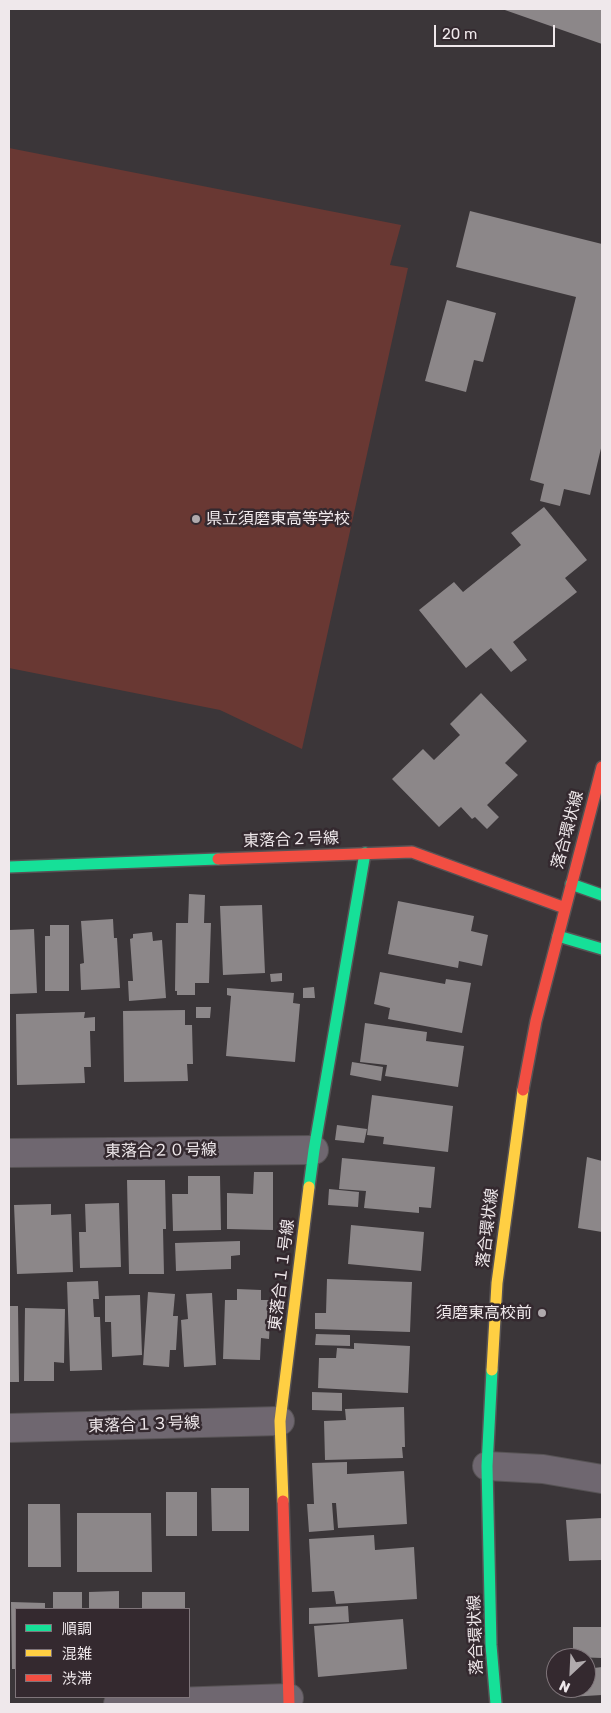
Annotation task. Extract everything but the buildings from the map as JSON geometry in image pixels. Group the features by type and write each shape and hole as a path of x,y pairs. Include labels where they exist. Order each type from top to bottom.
{"street":[{"name":"落合環状線","path":"496,1704 491,1646 487,1466 497,1283 520,1106 536,1021 602,767"},
{"name":"東落合２号線","path":"9,867 412,852 565,908"},
{"name":"東落合１１号線","path":"289,1701 280,1421 314,1150 365,854"},
{"path":"571,884 602,895"},
{"path":"558,936 602,949"},
{"name":"東落合２０号線","path":"9,1153 314,1150"},
{"name":"東落合１３号線","path":"9,1428 280,1421"},
{"path":"487,1466 543,1469 602,1479"},
{"path":"118,1704 289,1701"}],"shaded area":[{"name":"県立須磨東高等学校","path":"9,148 401,225 390,265 408,268 302,749 220,710 9,668"}],"traffic: fast":[{"path":"309,1187 365,853"},
{"path":"9,867 218,859"},
{"path":"571,884 602,895"},
{"path":"558,936 602,949"},
{"path":"492,1370 487,1466 491,1645 496,1704"}],"traffic: slow":[{"path":"492,1370 497,1283 523,1090"},
{"path":"283,1501 280,1421 309,1187"}],"traffic: jam":[{"path":"523,1090 536,1021 602,767"},
{"path":"218,859 412,852 565,908"},
{"path":"283,1501 289,1704"}],"place":[{"name":"県立須磨東高等学校","path":"196,519"},
{"name":"須磨東高校前","path":"542,1313"}]}
